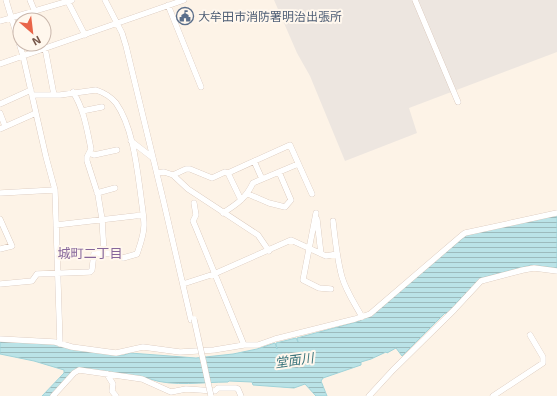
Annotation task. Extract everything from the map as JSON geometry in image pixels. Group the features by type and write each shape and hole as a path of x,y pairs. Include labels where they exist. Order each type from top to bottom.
{"street":[{"path":"0,21 12,18 6,0"},
{"path":"30,0 35,12 69,1 85,35"},
{"path":"105,0 125,32 129,45 184,283 208,396"},
{"path":"109,0 119,23"},
{"path":"52,46 184,0"},
{"path":"415,0 458,102"},
{"path":"168,5 201,87"},
{"path":"22,52 55,190 60,344"},
{"path":"0,64 34,52"},
{"path":"46,52 54,95"},
{"path":"0,104 32,93 54,95 96,90 100,91 115,102 127,126 131,141 138,176 143,215 143,232 137,254 118,257 114,254 94,253 92,270 90,272 37,274 32,280 0,284"},
{"path":"73,92 82,111 91,149 87,161 97,193 102,219 104,253"},
{"path":"82,111 102,107"},
{"path":"0,113 3,128 36,113"},
{"path":"131,141 155,158"},
{"path":"172,175 186,169 190,169 212,178 225,172 228,173 290,145 312,194"},
{"path":"89,153 94,155 117,150"},
{"path":"254,161 262,179"},
{"path":"223,212 248,194 253,183 298,164"},
{"path":"159,173 164,172 172,175 188,189 258,235 269,251"},
{"path":"248,194 269,203 285,207 291,200 279,172"},
{"path":"228,173 241,200"},
{"path":"97,193 115,188"},
{"path":"0,193 55,190"},
{"path":"194,203 196,215 193,221 244,345"},
{"path":"321,254 316,213 303,280 319,288 331,289"},
{"path":"0,339 55,342 116,353 142,347 180,352 214,350 244,345 258,345 362,317 371,313 465,233 557,213"},
{"path":"56,225 143,215"},
{"path":"0,219 12,246 0,249"},
{"path":"333,221 337,254 342,277 346,289 362,317"},
{"path":"184,283 214,274 292,240 326,256 337,254"},
{"path":"369,396 482,281 534,268 557,271"},
{"path":"192,319 214,394"},
{"path":"493,396 543,363 543,357 530,335"},
{"path":"53,396 74,373 79,370 142,380 171,392 186,389 214,394"},
{"path":"108,374 113,384 112,391 116,396"},
{"path":"214,394 218,388 236,388 241,396"}],"shaded area":[{"path":"274,0 557,0 557,52 409,108 417,133 345,161 310,76 297,53"}],"water":[{"name":"堂面川","path":"557,214 557,268 531,265 481,278 455,304 456,306 447,314 445,313 402,356 396,348 387,353 386,352 361,362 361,365 323,378 321,381 327,396 316,396 305,384 294,388 253,385 252,382 229,381 189,384 169,383 78,368 51,396 42,396 64,373 64,370 34,361 0,354 0,340 39,342 117,355 130,353 196,358 233,354 257,349 275,343 277,349 276,343 296,338 298,342 297,338 360,321 467,235"}],"place":[{"name":"大牟田市消防署明治出張所","path":"185,16"}],"district":[{"name":"城町二丁目","path":"90,253"}]}
